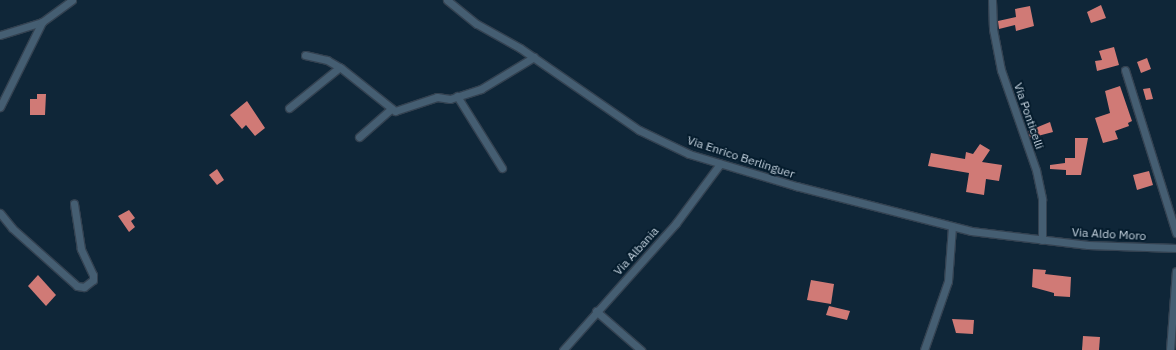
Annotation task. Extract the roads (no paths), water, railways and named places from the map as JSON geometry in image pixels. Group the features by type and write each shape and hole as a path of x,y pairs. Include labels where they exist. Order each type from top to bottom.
{"street":[{"path":"0,35 42,22 72,0"},
{"name":"Via Enrico Berlinguer","path":"447,0 477,24 534,57 639,130 689,154 720,164 952,226 1042,240"},
{"name":"Via Ponticelli","path":"992,0 993,28 1001,70 1036,170 1042,199 1042,240"},
{"path":"0,107 42,22"},
{"path":"305,55 327,60 340,67 394,111 437,97 457,96 481,89 534,57"},
{"path":"289,108 340,67"},
{"path":"1125,70 1176,233"},
{"path":"457,96 502,168"},
{"path":"359,137 391,109"},
{"name":"Via Albania","path":"563,350 676,223 720,164"},
{"path":"0,213 12,228 77,286 84,286 93,280 93,275 81,249 74,204"},
{"path":"924,350 948,281 952,226"},
{"name":"Via Aldo Moro","path":"1042,240 1176,248"},
{"path":"1170,350 1176,272"},
{"path":"596,312 641,350"}]}
